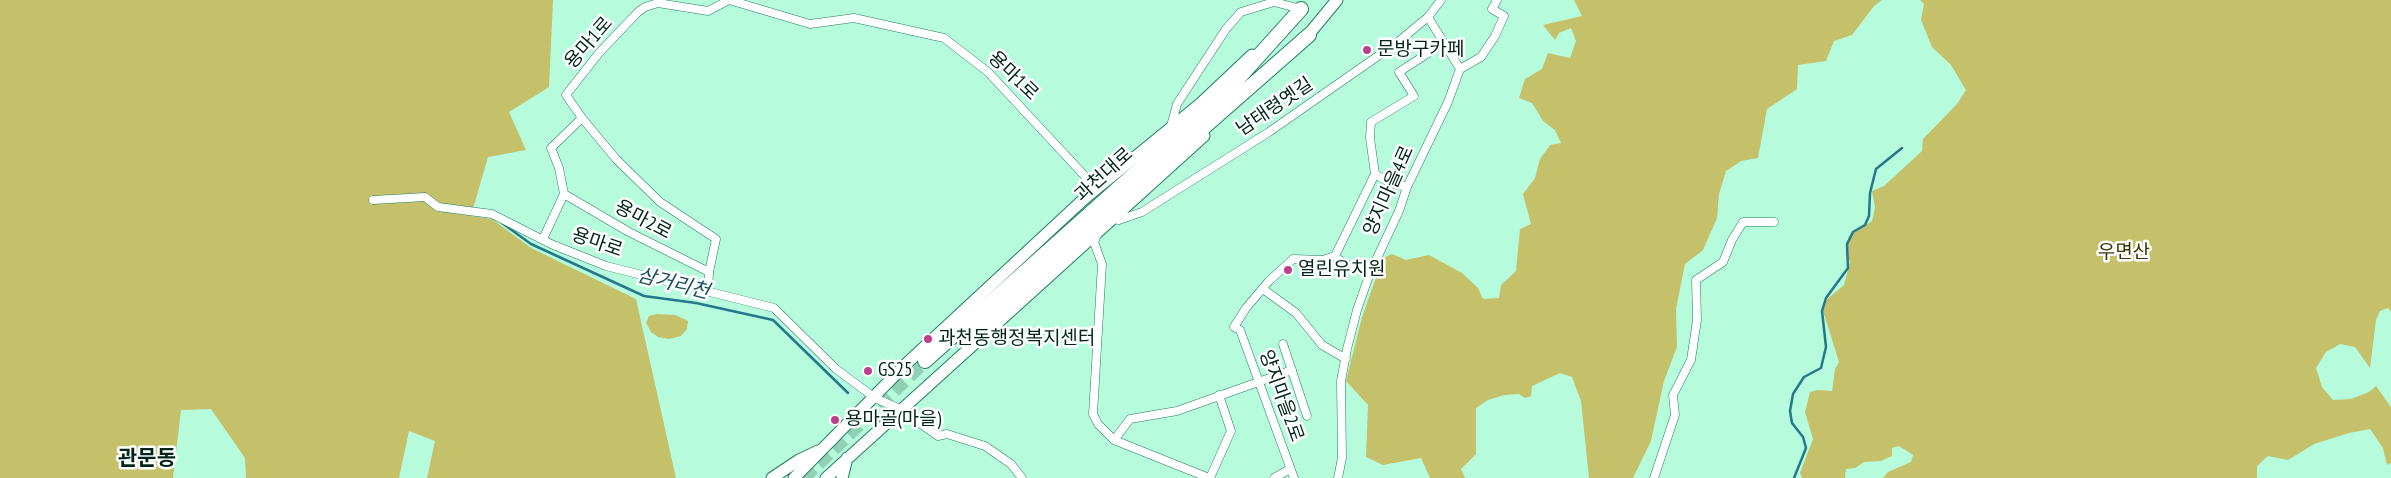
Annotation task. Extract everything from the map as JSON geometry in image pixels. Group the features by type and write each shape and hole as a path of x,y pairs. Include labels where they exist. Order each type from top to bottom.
{"highway":[{"name":"과천대로","path":"1304,4 1227,91 928,365 1309,35"}],"main road":[{"path":"826,478 900,409 1114,219 1293,54 1337,0"},
{"path":"794,478 875,398 906,364 1096,188 1200,104 1304,4"},
{"path":"772,478 798,460 826,447"},
{"path":"842,478 847,457"}],"street":[{"name":"용마1로","path":"708,292 709,272 716,239 660,202 616,159 582,118 566,95 599,53 645,7 658,3 708,11 729,0 810,24 854,18 944,38 988,72 1096,188"},
{"name":"남태령옛길","path":"1114,219 1119,220 1142,212 1270,132 1398,42 1405,34 1428,17 1441,0"},
{"path":"1428,17 1460,69 1481,57 1495,36 1504,16 1492,9 1497,0"},
{"path":"1171,126 1177,104 1226,29 1241,12 1274,2 1304,4"},
{"path":"1346,359 1322,345 1296,314 1263,289 1293,259 1323,260 1335,256 1375,174 1370,138 1371,122 1414,96 1398,72 1444,43"},
{"name":"양지마을4로","path":"1338,478 1342,458 1341,382 1357,310 1370,273 1399,211 1407,187 1448,102 1460,69"},
{"path":"543,239 564,194 560,168 551,148 582,118"},
{"path":"1375,174 1390,183 1407,187"},
{"name":"용마2로","path":"564,194 628,232 709,272"},
{"name":"용마로","path":"374,200 425,197 438,207 492,214 543,239 606,266 774,308 836,369 875,398 900,409 938,436 946,434 985,446 1011,464 1022,478"},
{"path":"1654,478 1675,414 1672,395 1691,360 1697,320 1696,280 1724,262 1743,222 1774,222"},
{"path":"1098,233 1094,242 1102,264 1093,414 1098,424 1114,440 1210,478 1231,431 1219,395"},
{"path":"1335,256 1343,263 1370,273"},
{"name":"양지마을2로","path":"1263,289 1246,308 1234,327 1240,330 1294,478"},
{"path":"1283,344 1307,416"},
{"path":"1114,440 1130,419 1177,410 1292,370"},
{"path":"1274,478 1290,469"}],"green space":[{"path":"0,0 553,0 549,87 509,112 526,150 488,157 471,216 492,219 531,248 636,299 676,478 427,478 435,441 409,431 399,478 246,478 245,458 211,409 181,410 173,478 0,478"},
{"path":"1574,0 1882,0 1874,6 1852,35 1834,41 1826,61 1798,65 1797,89 1767,109 1758,158 1741,161 1726,171 1719,194 1717,218 1703,250 1685,264 1676,309 1677,347 1664,381 1651,441 1633,478 1589,478 1581,401 1572,377 1560,373 1532,386 1531,396 1525,398 1519,394 1504,395 1488,400 1476,408 1476,454 1461,469 1465,478 1430,478 1421,458 1383,465 1366,457 1368,405 1346,381 1362,317 1383,258 1392,254 1406,260 1429,255 1462,273 1478,288 1483,299 1499,298 1501,285 1516,271 1520,229 1531,224 1523,194 1535,178 1540,159 1550,145 1561,143 1555,130 1543,121 1532,103 1519,98 1525,79 1542,69 1548,53 1570,58 1576,41 1571,28 1559,33 1555,40 1543,25 1582,16"},
{"name":"우면산","path":"1920,0 2391,0 2391,312 2388,308 2380,311 2376,320 2370,368 2355,347 2340,344 2326,352 2316,368 2322,387 2333,400 2351,399 2369,392 2376,386 2391,407 2391,463 2387,465 2383,448 2370,429 2349,433 2314,444 2288,460 2268,456 2257,466 2257,478 1883,478 1888,472 1911,462 1913,455 1899,446 1892,448 1892,456 1881,461 1864,462 1855,468 1846,469 1845,478 1802,478 1800,473 1813,439 1805,412 1810,392 1817,390 1832,391 1835,369 1839,362 1823,311 1825,301 1844,285 1850,262 1846,254 1849,236 1872,221 1875,208 1872,191 1884,186 1922,151 1923,139 1957,104 1966,90 1951,65 1932,47 1921,20 1924,4"},
{"path":"657,314 675,315 688,321 687,329 681,336 669,339 658,337 651,332 646,323 649,316"}],"waterway":[{"path":"1794,478 1806,448 1803,437 1792,423 1790,411 1793,394 1804,377 1821,368 1826,347 1822,311 1826,298 1848,268 1847,244 1853,232 1865,225 1869,216 1870,193 1876,169 1902,148"},
{"name":"삼거리천","path":"502,223 531,244 644,296 696,303 773,320 848,393"}],"tunnel":[{"path":"803,478 925,361"}],"place":[{"name":"문방구카페","path":"1367,50"},
{"name":"열린유치원","path":"1288,270"},
{"name":"과천동행정복지센터","path":"928,339"},
{"name":"GS25","path":"868,371"},
{"name":"용마골(마을)","path":"835,420"}],"district":[{"name":"관문동","path":"147,459"}]}
